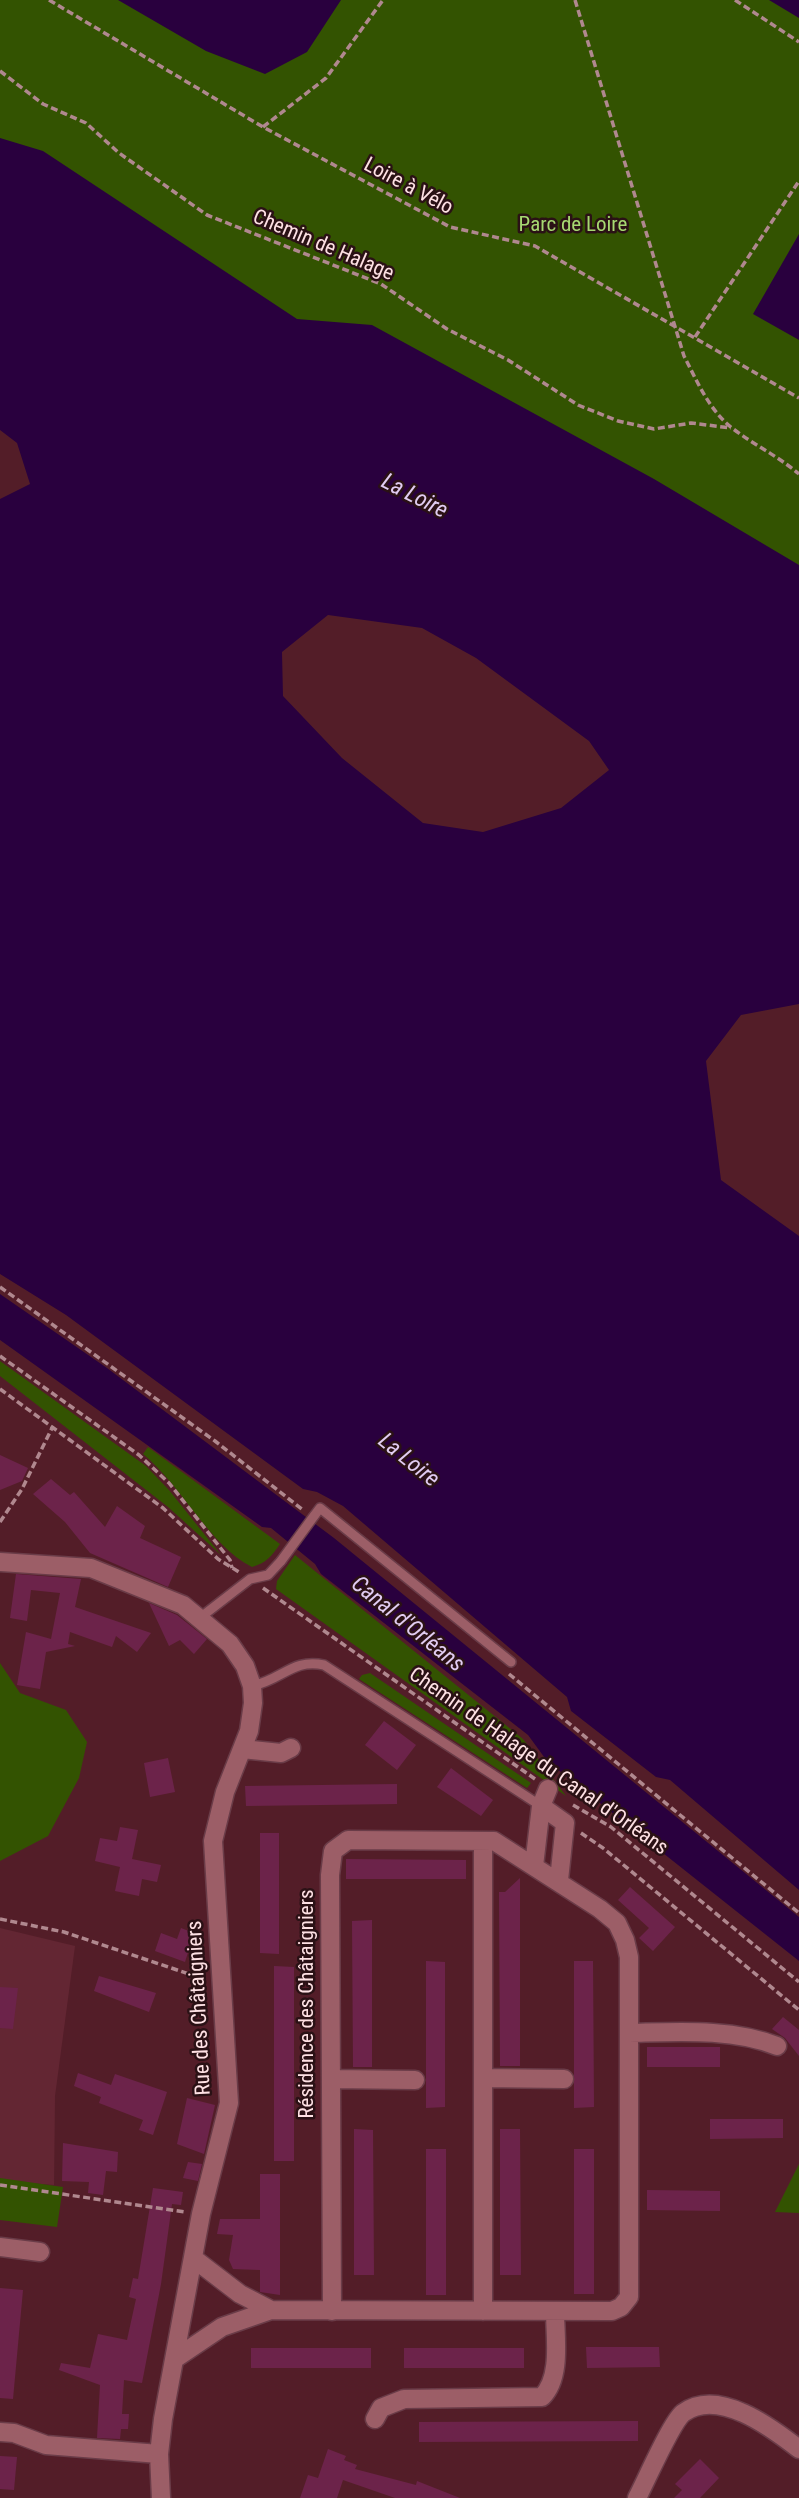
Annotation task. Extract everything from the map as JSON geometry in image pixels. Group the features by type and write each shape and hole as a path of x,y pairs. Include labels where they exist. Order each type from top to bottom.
{"street":[{"path":"0,1562 92,1568 159,1594 201,1617 230,1644 245,1666 252,1686"},
{"name":"Rue des Châtaigniers","path":"162,2498 159,2454 163,2419 201,2214 229,2103 213,1841 225,1791 242,1749 253,1703 252,1686"},
{"path":"242,1749 281,1753 291,1748"},
{"path":"534,1866 541,1806 548,1789"},
{"path":"541,1806 565,1823 559,1880"},
{"name":"Résidence des Châtaigniers","path":"176,2358 222,2327 271,2310 332,2311 612,2311 621,2307 629,2297 629,1957 625,1940 617,1923 507,1846 483,1840 348,1840 333,1851 330,1875 332,2311"},
{"path":"483,1840 483,2311"},
{"path":"629,2033 731,2035 759,2039 777,2046"},
{"path":"483,2078 564,2079"},
{"path":"331,2079 415,2080"},
{"path":"0,2247 40,2252"},
{"path":"193,2258 240,2294 271,2310"},
{"path":"375,2419 381,2407 404,2399 542,2397 554,2377 555,2311"},
{"path":"637,2498 681,2415 697,2406 718,2405 736,2410 799,2449"},
{"path":"0,2432 14,2433 46,2445 159,2454"}],"lane":[{"path":"201,1617 250,1579 268,1574 281,1561 320,1508 511,1662"},
{"path":"252,1686 269,1683 303,1662 324,1665 541,1806"}],"path":[{"name":"Loire à Vélo","path":"49,0 262,127 450,227 535,246 799,398"},
{"path":"262,127 326,78 383,0"},
{"name":"Chemin de Halage","path":"575,0 678,326 684,356 711,407 731,428 780,457 799,474"},
{"path":"736,0 799,41"},
{"name":"Chemin de Halage","path":"0,71 43,104 86,123 119,153 207,215 381,284 447,329 508,360 578,405 618,421 654,429 691,423 731,428"},
{"path":"695,337 799,181"},
{"path":"0,1287 215,1441 304,1510"},
{"path":"0,1356 139,1455 169,1483 230,1560 232,1567 218,1559 163,1508 0,1389"},
{"path":"0,1522 22,1489 53,1426"},
{"name":"Chemin de Halage du Canal d'Orléans","path":"250,1579 548,1789 611,1827 799,1982"},
{"path":"499,1666 799,1913"},
{"name":"Chemin de Halage du Canal d'Orléans","path":"565,1823 613,1856 799,2010"},
{"path":"0,1919 64,1932 222,1986"},
{"path":"0,2185 201,2214"}],"shaded area":[{"path":"0,1928 75,1946 55,2096 54,2185 0,2181"}],"green space":[{"name":"Parc de Loire","path":"0,0 799,0 799,617 0,223"},
{"path":"0,1361 146,1466 169,1490 221,1555 168,1507 0,1376"},
{"path":"148,1447 280,1544 271,1555 252,1567 237,1557 222,1545 143,1454"},
{"path":"295,1555 523,1739 566,1796 276,1589 277,1581"},
{"path":"0,1663 20,1693 66,1710 87,1742 79,1778 48,1836 0,1861"},
{"path":"370,1673 531,1783 527,1788 359,1679"},
{"path":"799,2164 799,2213 775,2212"},
{"path":"0,2178 63,2187 57,2227 0,2220"}],"water":[{"path":"118,0 341,0 307,52 265,74 206,51"},
{"path":"769,0 799,0 799,18"},
{"name":"La Loire","path":"0,138 43,151 297,319 372,325 654,479 799,565 799,1004 741,1015 706,1061 721,1180 799,1236 799,1890 670,1780 656,1777 571,1711 567,1697 343,1506 317,1492 303,1489 66,1315 0,1274 0,499 30,484 17,443 0,430","holes":["328,615 422,628 476,658 589,741 609,770 561,808 483,832 423,823 342,758 283,696 282,652"]},
{"path":"799,234 799,340 753,314"},
{"name":"Canal d'Orléans","path":"0,1294 107,1368 334,1538 799,1917 799,1961 547,1761 528,1735 321,1574 315,1564 271,1528 262,1527 0,1340"}],"building":[{"path":"0,1455 28,1468 22,1481 0,1490"},
{"path":"51,1479 70,1495 74,1492 105,1527 117,1506 145,1526 140,1538 181,1557 168,1587 90,1553 65,1522 33,1494"},
{"path":"16,1574 81,1579 75,1607 151,1633 137,1652 116,1636 112,1647 70,1632 68,1644 75,1646 46,1652 40,1689 17,1685 26,1632 51,1639 60,1593 31,1590 27,1621 10,1618"},
{"path":"149,1603 177,1615 207,1639 194,1654 180,1640 169,1646"},
{"path":"384,1721 416,1745 397,1770 365,1745"},
{"path":"168,1758 175,1792 150,1797 144,1763"},
{"path":"451,1768 493,1800 481,1816 437,1787"},
{"path":"397,1784 397,1804 246,1806 245,1786"},
{"path":"120,1827 138,1830 132,1859 161,1865 157,1882 142,1879 139,1896 115,1891 120,1867 95,1861 100,1838 117,1841"},
{"path":"260,1833 279,1833 279,1954 260,1953"},
{"path":"346,1859 466,1860 466,1879 346,1879"},
{"path":"520,1878 520,2066 500,2066 499,1892 505,1892"},
{"path":"630,1887 675,1927 653,1951 639,1938 649,1928 618,1900"},
{"path":"372,1920 372,2067 353,2067 352,1921"},
{"path":"181,1928 194,1933 185,1962 155,1951 161,1933 177,1939"},
{"path":"426,1961 445,1962 445,2107 426,2108"},
{"path":"574,1961 593,1961 594,2107 574,2108"},
{"path":"274,1966 294,1967 294,2161 274,2161"},
{"path":"99,1976 156,1993 149,2012 94,1991"},
{"path":"0,1987 18,1988 13,2029 0,2028"},
{"path":"783,2017 799,2030 799,2056 785,2038 772,2029"},
{"path":"647,2047 720,2047 720,2067 647,2067"},
{"path":"78,2073 111,2085 115,2074 167,2092 153,2135 139,2130 143,2120 99,2103 101,2097 74,2086"},
{"path":"187,2098 215,2105 204,2154 177,2144"},
{"path":"710,2119 783,2119 783,2138 710,2139"},
{"path":"354,2129 373,2130 374,2275 354,2275"},
{"path":"500,2129 520,2129 521,2275 500,2275"},
{"path":"63,2143 118,2152 117,2172 106,2171 103,2195 88,2193 89,2182 62,2181"},
{"path":"426,2149 446,2149 446,2295 426,2295"},
{"path":"574,2149 594,2149 594,2294 574,2294"},
{"path":"188,2162 202,2164 198,2181 183,2178"},
{"path":"260,2174 280,2174 280,2295 260,2292 260,2270 233,2269 229,2260 233,2235 217,2234 220,2219 260,2219"},
{"path":"153,2188 183,2192 181,2205 172,2204 161,2284 142,2383 124,2380 122,2414 129,2414 128,2429 121,2429 120,2439 97,2438 100,2385 59,2370 61,2363 90,2368 98,2334 127,2340 136,2299 129,2297 133,2278 138,2279"},
{"path":"647,2190 720,2191 720,2211 647,2210"},
{"path":"0,2288 23,2290 13,2399 0,2398"},
{"path":"586,2347 659,2347 660,2367 587,2368"},
{"path":"251,2348 371,2348 371,2368 251,2368"},
{"path":"404,2348 524,2348 524,2368 404,2368"},
{"path":"638,2421 638,2441 419,2442 419,2422"},
{"path":"328,2449 346,2456 344,2460 357,2465 355,2469 416,2485 417,2481 460,2498 395,2498 343,2480 337,2498 300,2498 308,2475 318,2478"},
{"path":"0,2456 17,2457 14,2490 0,2489"},
{"path":"700,2459 719,2478 700,2498 674,2498 682,2490 675,2484"}]}
